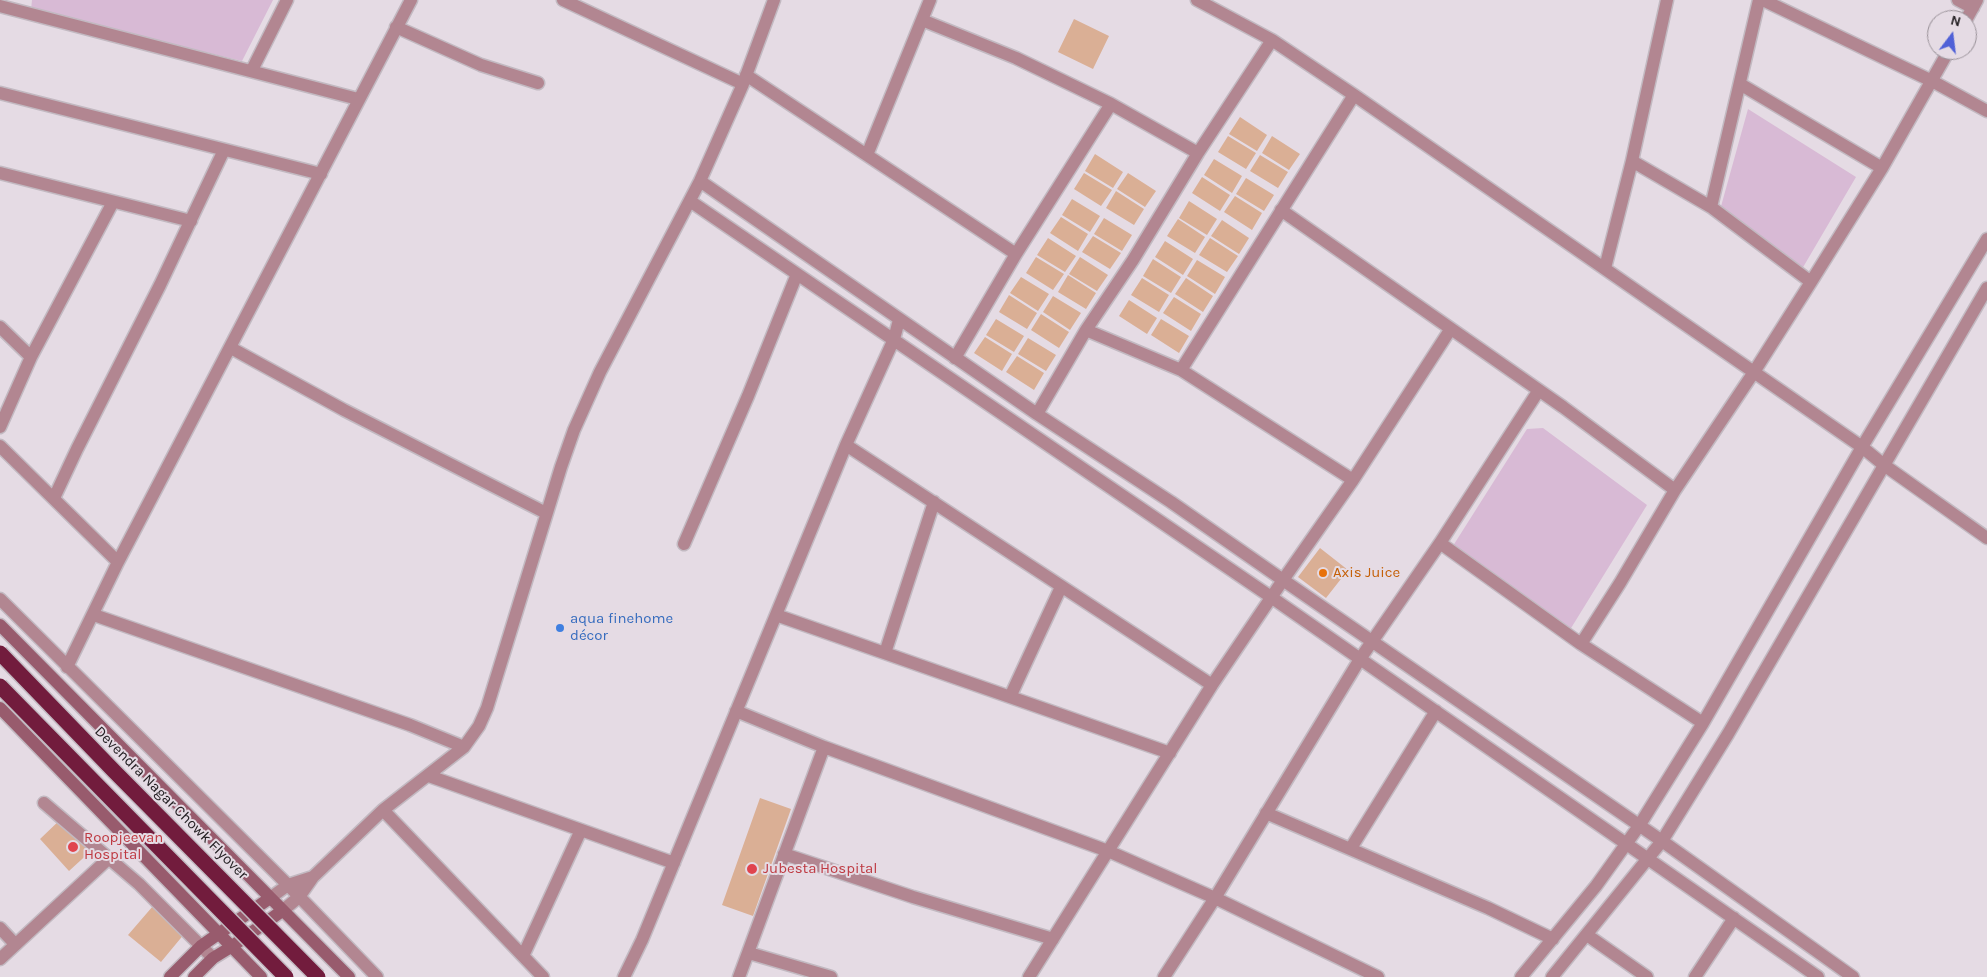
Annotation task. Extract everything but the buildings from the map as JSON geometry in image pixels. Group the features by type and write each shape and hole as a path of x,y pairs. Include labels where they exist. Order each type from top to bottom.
{"highway":[{"name":"Devendra Nagar Chowk Flyover","path":"0,653 120,778 318,977"},
{"path":"0,686 286,977"}],"street":[{"path":"252,70 287,0"},
{"path":"67,667 94,615 118,562 411,0"},
{"path":"562,0 744,79 868,155 1016,254"},
{"path":"194,977 213,958 232,947 299,897 313,877 383,810 464,747 479,726 487,708 546,513 574,430 600,372 700,181 744,79 774,0"},
{"path":"868,155 930,0"},
{"path":"1197,0 1272,40 1354,95 1862,447 1884,465 1987,538"},
{"path":"1605,268 1632,161 1667,0"},
{"path":"1711,207 1759,0"},
{"path":"1763,0 1932,81 1987,111"},
{"path":"1958,0 1975,4"},
{"path":"6,4 358,99"},
{"path":"922,20 1016,58 1111,104 1198,153"},
{"path":"396,28 481,65 538,83"},
{"path":"1037,414 1086,330 1133,260 1198,153 1272,40"},
{"path":"1580,644 1882,168 1944,60"},
{"path":"1740,84 1882,168"},
{"path":"1181,370 1354,95"},
{"path":"2,97 321,174"},
{"path":"955,358 1016,254 1111,104"},
{"path":"54,498 224,150"},
{"path":"1632,161 1711,207 1811,282"},
{"path":"0,173 190,221"},
{"path":"700,181 899,320 1283,580 1662,841 1854,977"},
{"path":"690,201 1271,597 1818,977"},
{"path":"0,427 31,357 112,202"},
{"path":"1281,210 1450,330 1539,390 1676,490"},
{"path":"1522,977 1596,886 1639,826 1703,723 1862,447 1987,239"},
{"path":"684,544 748,396 797,274"},
{"path":"1552,977 1662,841 1732,725 1987,288"},
{"path":"624,977 642,940 846,445 894,339 899,320"},
{"path":"0,327 31,357"},
{"path":"1086,330 1181,370 1353,480"},
{"path":"1029,977 1212,685 1353,480 1450,330"},
{"path":"231,348 344,410 546,513"},
{"path":"1164,977 1215,898 1360,659 1440,543 1539,390"},
{"path":"846,445 1212,685"},
{"path":"0,446 118,562"},
{"path":"885,653 934,502"},
{"path":"1440,543 1580,644 1703,723"},
{"path":"1010,697 1061,587"},
{"path":"0,599 288,885 377,977"},
{"path":"94,615 410,725 464,747"},
{"path":"776,615 1170,754"},
{"path":"0,625 349,977"},
{"path":"0,708 261,977"},
{"path":"736,711 824,747 1108,851 1215,898 1378,977"},
{"path":"1351,848 1436,711"},
{"path":"739,977 824,747"},
{"path":"429,776 674,863"},
{"path":"44,803 139,884 213,958"},
{"path":"383,810 543,977"},
{"path":"1266,813 1488,908 1553,939"},
{"path":"523,956 581,830"},
{"path":"784,854 913,897 1053,939"},
{"path":"0,959 108,859"},
{"path":"170,977 201,946 219,933 288,885 313,877"},
{"path":"1695,977 1734,918"},
{"path":"0,928 15,944"},
{"path":"1587,935 1647,977"},
{"path":"749,953 831,977"}],"shaded area":[{"path":"32,0 273,0 242,61 31,10"},
{"path":"1748,109 1856,177 1802,269 1720,210"},
{"path":"1543,428 1647,505 1568,633 1451,549 1527,429"}],"place":[{"name":"Axis Juice","path":"1323,573"},
{"name":"aqua finehome décor","path":"560,628"},
{"name":"Roopjeevan Hospital","path":"73,847"},
{"name":"Jubesta Hospital","path":"752,869"}]}
